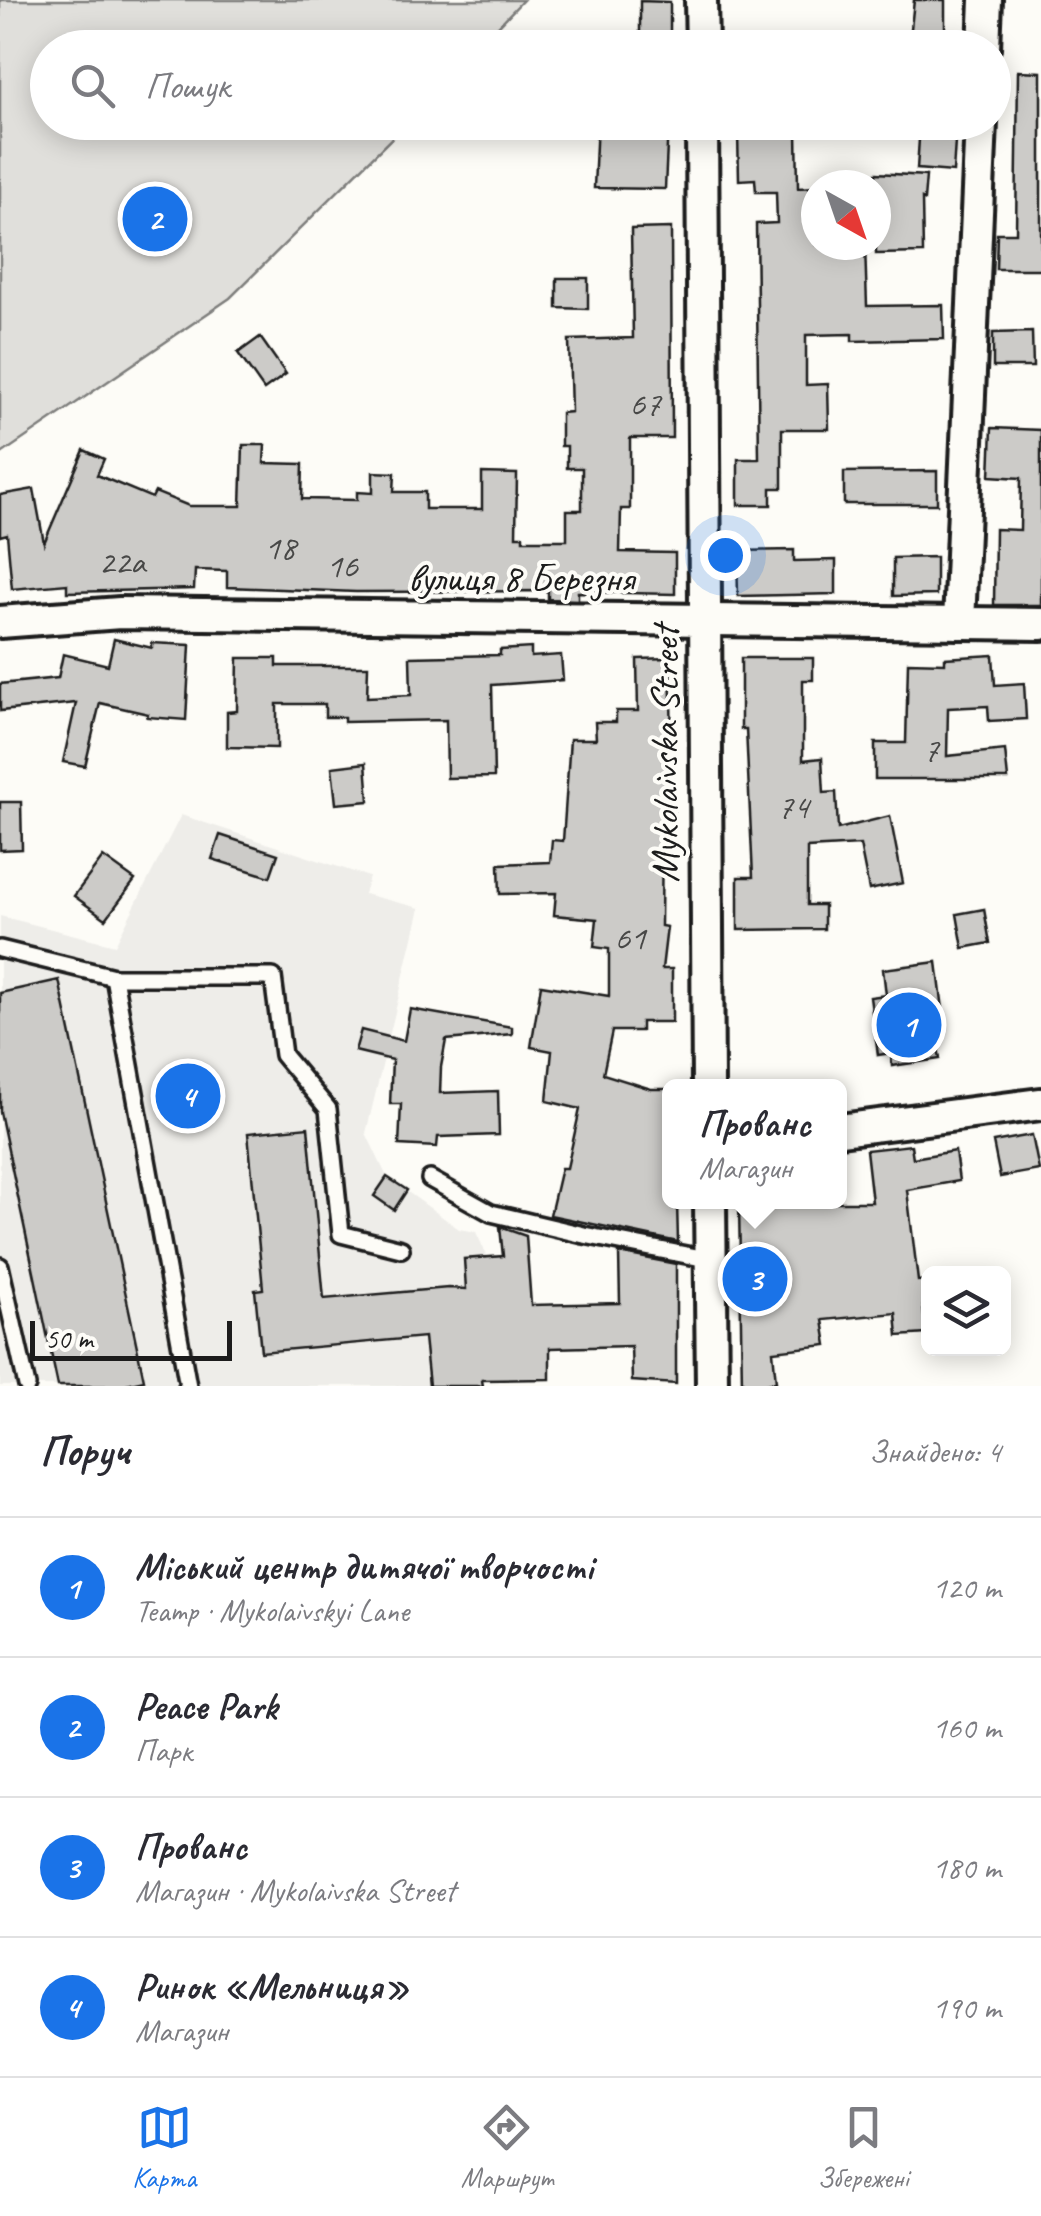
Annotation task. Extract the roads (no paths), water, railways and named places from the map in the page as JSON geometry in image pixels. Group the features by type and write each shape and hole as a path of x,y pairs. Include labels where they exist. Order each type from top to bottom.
{"street":[{"path":"701,0 702,30"},
{"path":"985,30 986,0"},
{"name":"Mykolaivska Street","path":"702,140 708,1079"},
{"path":"958,623 980,140"},
{"name":"вулиця 8 Березня","path":"0,622 120,613 1041,624"},
{"path":"847,1129 1041,1104"},
{"path":"710,1209 712,1386"}],"lane":[{"path":"0,949 114,978 273,977 283,1055 328,1109 341,1234 401,1249"},
{"path":"114,978 188,1386"},
{"path":"430,1179 491,1213 584,1236 712,1260"},
{"path":"0,1266 27,1386"}],"place":[{"name":"Peace Park","path":"155,219"},
{"name":"Міський центр дитячої творчості","path":"909,1025"},
{"name":"Ринок «Мельниця»","path":"188,1096"},
{"name":"Прованс","path":"755,1279"}]}
